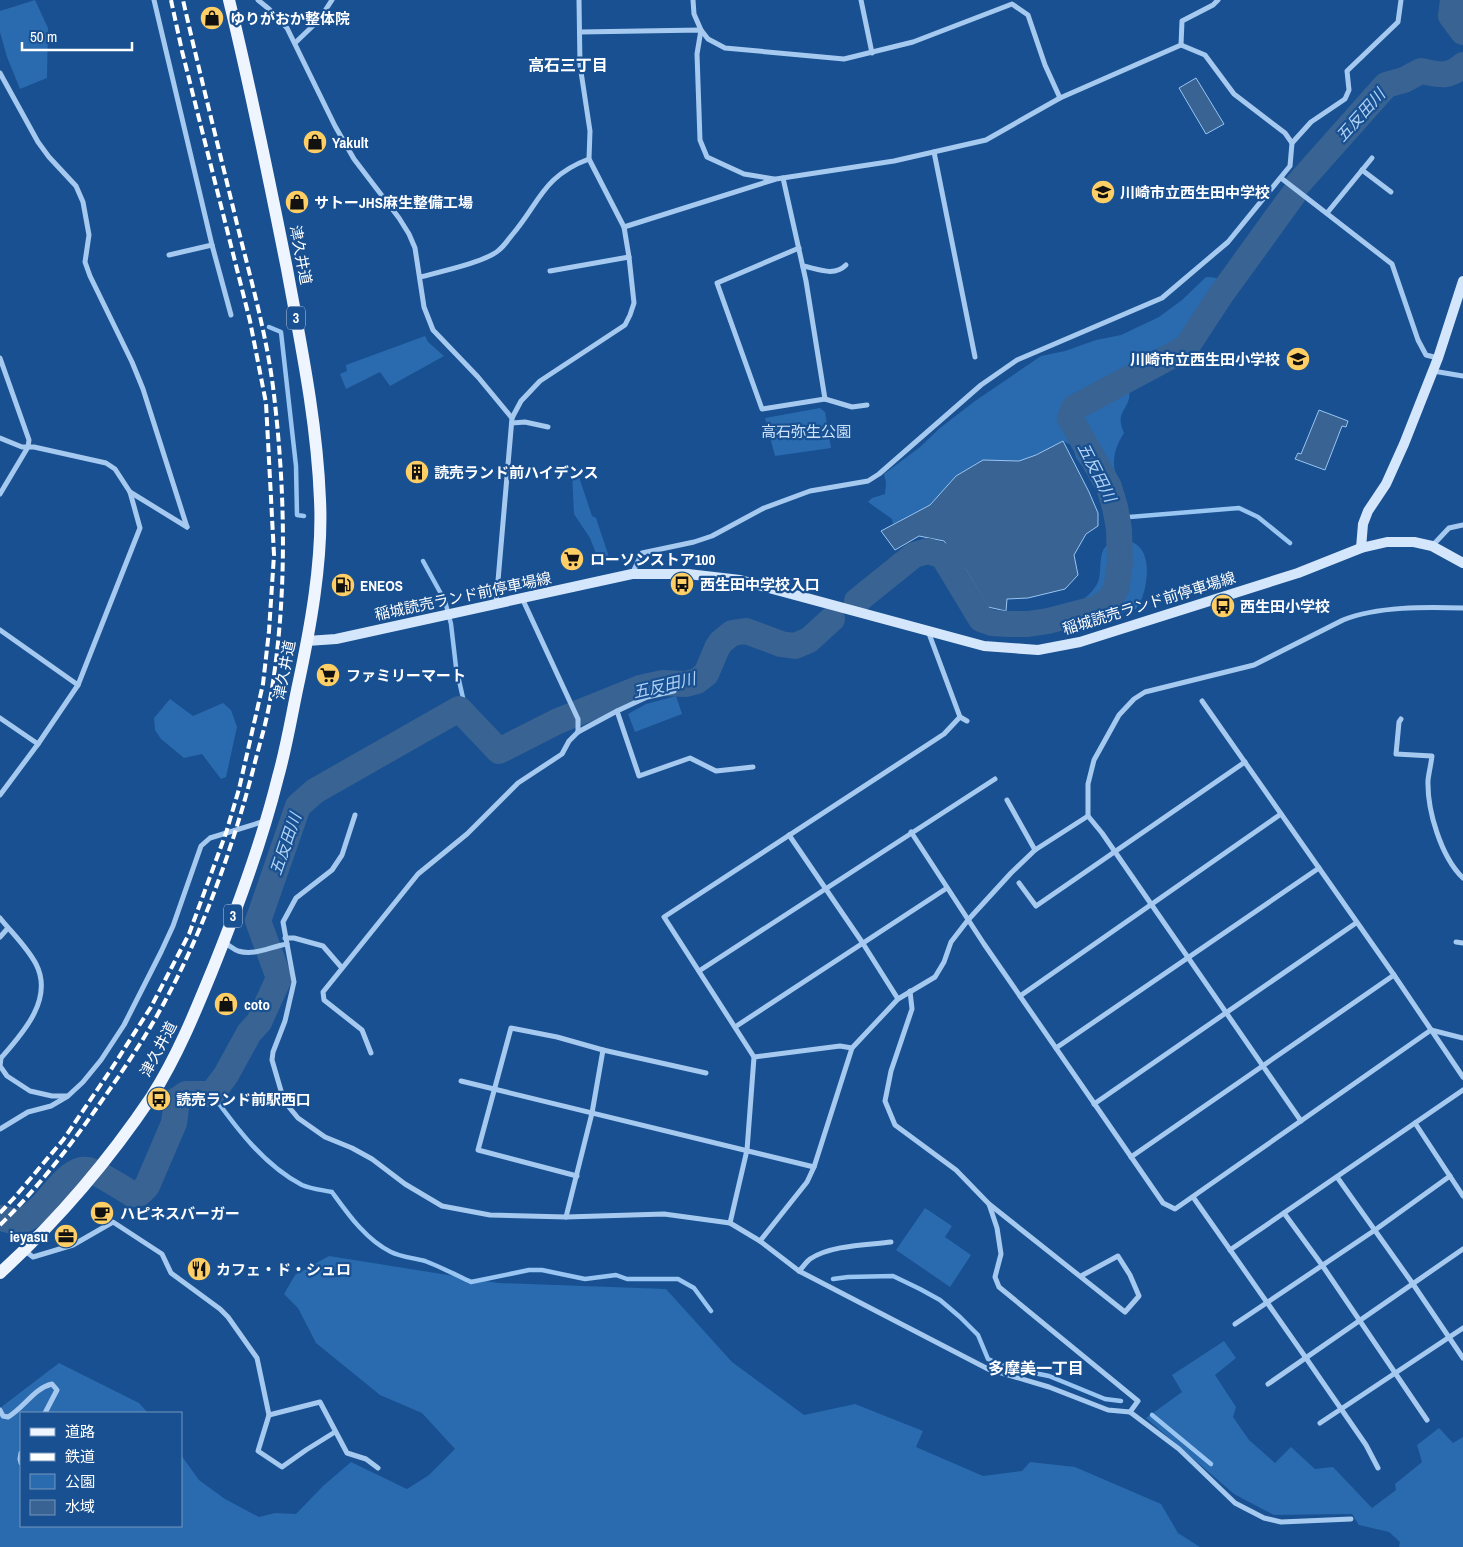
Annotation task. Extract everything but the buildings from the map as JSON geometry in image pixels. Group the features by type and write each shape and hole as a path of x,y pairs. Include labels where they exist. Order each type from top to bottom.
{"main road":[{"name":"津久井道","path":"0,1273 89,1180 152,1095 174,1058 192,1020 223,943 247,879 266,820 284,752 307,641 317,562 320,502 308,383 271,185 229,0"},
{"path":"1361,548 1363,524 1368,511 1386,484 1433,371 1463,281"},
{"name":"稲城読売ランド前停車場線","path":"307,641 336,639 632,574 688,574 740,580 984,646 1038,650 1080,642 1298,573 1361,548 1387,542 1414,542 1432,546 1463,563"}],"street":[{"path":"154,0 230,315"},
{"path":"258,0 287,28 335,126 354,159 409,234 415,248 424,307 433,330 478,377 512,420 548,427"},
{"path":"295,43 319,20 332,0"},
{"path":"496,604 512,420 521,401 540,382 625,325 634,303 624,227 589,159 590,131 580,65 579,0"},
{"path":"693,0 694,14 701,30 708,38 725,48 844,59 913,42 1012,4 1028,15 1045,65 1060,98"},
{"path":"861,0 872,53"},
{"path":"1181,44 1182,21 1218,0"},
{"path":"632,574 642,553 694,542 712,536 764,508 810,491 868,481 879,474 981,385 1017,360 1162,298 1228,242 1290,166 1292,143 1311,122 1345,99 1349,90 1347,71 1398,22 1401,0"},
{"path":"580,32 701,30"},
{"path":"701,30 697,54 700,140 708,157 744,174 776,179"},
{"path":"624,227 776,179 894,161 986,140 1060,98 1181,44 1205,55 1234,94 1285,133 1292,143"},
{"path":"0,74 38,142 76,186 80,194 89,236 85,262 143,389 188,527 130,492"},
{"path":"934,152 975,357"},
{"path":"1326,213 1372,158"},
{"path":"420,277 492,255 499,250 518,228 551,181 564,171 589,159"},
{"path":"1362,170 1391,192"},
{"path":"783,178 803,266 825,399"},
{"path":"1280,178 1392,264 1418,340 1426,355 1438,358"},
{"path":"169,255 212,245"},
{"path":"799,248 717,283 762,409 825,399 852,407 867,405"},
{"path":"550,271 629,257"},
{"path":"803,266 833,272 839,271 846,265"},
{"path":"0,358 29,440 28,447 0,494"},
{"path":"1433,371 1463,376"},
{"path":"0,438 22,447 34,447 106,463 118,473 130,492 140,528 78,685 0,795"},
{"path":"1432,546 1449,528 1463,525"},
{"path":"522,598 574,710 578,720 578,732"},
{"path":"1301,1120 1114,853 1102,833 1088,816 1088,784 1094,760 1118,715 1134,699 1145,692 1254,665 1356,614 1411,608 1463,608"},
{"path":"0,630 78,685"},
{"path":"928,630 960,717 967,721"},
{"path":"371,1053 362,1030 324,1000 323,992 418,874 467,834 518,783 562,754 569,741 578,732 647,696 674,692"},
{"path":"1202,701 1463,1077"},
{"path":"617,711 639,776 690,758 716,771 753,767"},
{"path":"730,1222 747,1150 754,1057 664,917 944,734 960,717"},
{"path":"0,718 38,744"},
{"path":"1401,719 1399,722 1396,754 1432,756 1428,780 1432,818 1446,854 1463,878"},
{"path":"1019,884 1036,906 1245,762"},
{"path":"699,971 995,779"},
{"path":"1007,800 1035,850"},
{"path":"1020,996 1281,814"},
{"path":"355,815 342,855 332,870 296,898 283,922 294,982 285,1021 273,1052 272,1060 284,1101 298,1118 325,1137 372,1159 405,1184 442,1206 490,1215 566,1217 664,1214 730,1222 800,1270 988,1369 1048,1387 1108,1410 1130,1412 1179,1449 1235,1503 1264,1518 1281,1522 1351,1519"},
{"path":"760,1241 807,1182 814,1167 852,1048 898,999 935,977 944,962 951,942 968,920 1011,873 1035,850 1088,816"},
{"path":"0,1129 28,1112 51,1106 68,1096 83,1082 101,1060 124,1025 173,926 201,846 210,838 266,820"},
{"path":"912,832 968,920 1131,1158 1163,1203 1175,1209 1430,1030 1463,1038"},
{"path":"789,835 862,942 898,999"},
{"path":"1056,1048 1319,868"},
{"path":"735,1027 947,888"},
{"path":"0,918 35,962 41,976 41,992 38,1006 31,1020 0,1058 0,1066 7,1076 30,1091 52,1096 68,1096"},
{"path":"1094,1104 1356,923"},
{"path":"0,937 8,928"},
{"path":"223,943 227,943 235,950 251,953 267,950 294,938 323,946 342,968"},
{"path":"1456,942 1463,943"},
{"path":"1131,1158 1394,976"},
{"path":"910,991 912,1009 891,1071 885,1102 895,1125 956,1170 989,1204 1125,1312 1139,1296 1130,1275 1118,1256 1081,1276"},
{"path":"577,1176 478,1150 511,1028 557,1037 603,1050 706,1073"},
{"path":"754,1057 840,1046 852,1048"},
{"path":"566,1217 592,1113 603,1050"},
{"path":"462,1081 814,1167"},
{"path":"1230,1250 1463,1090"},
{"path":"1415,1122 1463,1196"},
{"path":"1235,1324 1375,1230 1450,1176"},
{"path":"1337,1177 1463,1358"},
{"path":"1193,1197 1366,1445 1378,1468"},
{"path":"989,1204 1001,1254 995,1277 999,1287 1138,1401 1130,1412"},
{"path":"1284,1213 1322,1265 1427,1420"},
{"path":"24,1250 34,1257 51,1253 73,1246 113,1222 162,1254 170,1273 220,1309 257,1358 269,1415 258,1451 282,1468 335,1432"},
{"path":"800,1270 809,1260 837,1248 892,1242"},
{"path":"1268,1384 1463,1249"},
{"path":"1320,1423 1463,1328"},
{"path":"0,1410 8,1418 17,1412 42,1386 52,1384 57,1390 46,1412"},
{"path":"269,1415 320,1402 347,1453 366,1459 378,1468"}],"green space":[{"path":"35,0 48,28 47,78 20,89 7,57 0,32 0,11"},
{"path":"1206,277 1221,280 1231,290 1199,336 1197,342 1129,383 1129,399 1121,418 1124,433 1114,458 1115,473 1123,498 1107,510 1089,475 1076,458 1073,446 1063,441 1036,455 1019,461 983,460 956,476 930,505 893,524 892,519 868,502 872,498 885,494 886,482 884,474 975,401 1041,356 1065,351 1096,340 1121,335 1159,317 1182,300"},
{"path":"425,336 428,342 444,356 390,386 380,372 346,389 340,374 347,371 346,365"},
{"name":"高石弥生公園","path":"820,408 825,412 831,448 775,456 765,418"},
{"path":"572,473 578,474 592,516 596,518 610,560 600,564 590,538 574,514"},
{"path":"1114,541 1128,541 1141,549 1146,563 1146,580 1142,599 1136,609 1124,612 1107,621 1102,619 1091,623 1090,619 1085,619 1082,600 1095,588 1098,582 1104,549"},
{"path":"676,696 682,714 635,732 628,714 646,704"},
{"path":"170,699 193,716 223,703 231,710 237,727 226,777 221,779 202,754 184,758 161,739 155,730 154,718"},
{"path":"925,1208 952,1226 945,1237 971,1255 950,1287 896,1250"},
{"path":"329,1256 498,1283 666,1289 732,1362 804,1415 855,1404 923,1431 916,1447 983,1476 1022,1471 1030,1462 1075,1467 1161,1504 1178,1533 1200,1547 0,1547 0,1408 59,1363 139,1403 147,1412 20,1412 20,1527 182,1527 182,1456 199,1480 225,1499 259,1517 275,1513 296,1514 323,1486 351,1462 407,1489 429,1475 455,1449 422,1413 380,1395 316,1343 298,1308 284,1294 295,1275"},
{"path":"1224,1341 1236,1358 1215,1375 1236,1407 1233,1417 1249,1440 1275,1463 1291,1447 1315,1469 1333,1467 1372,1508 1396,1490 1395,1484 1422,1462 1417,1445 1439,1428 1453,1443 1463,1437 1463,1547 1399,1547 1400,1542 1389,1532 1359,1525 1352,1514 1274,1515 1234,1494 1146,1418 1182,1392 1172,1375"}],"water":[{"path":"1196,78 1224,124 1206,134 1179,88"},
{"path":"1319,410 1348,421 1346,427 1342,426 1325,470 1295,459 1298,453 1301,454"},
{"path":"1063,441 1098,513 1098,526 1086,534 1074,555 1078,575 1065,589 1028,598 1007,599 1006,611 988,607 966,570 944,541 919,536 895,550 881,531 930,505 956,476 983,460 1019,461 1036,455"}],"waterway":[{"name":"五反田川","path":"1453,0 1451,16 1463,32"},
{"name":"五反田川","path":"1298,184 1386,85 1404,80 1421,71 1433,74 1448,74 1463,65"},
{"name":"五反田川","path":"857,601 914,555 928,551 943,556 981,619 992,623 1028,624 1048,621 1098,608 1110,599 1116,589 1120,564 1119,529 1115,507 1109,487 1070,418 1074,408 1186,348 1220,296 1293,195"},
{"path":"269,327 281,332 296,466 297,515 304,516"},
{"path":"1117,518 1239,508 1258,517 1290,543"},
{"path":"423,561 445,601 451,624 456,667 463,698 459,709"},
{"name":"五反田川","path":"0,1218 12,1221 28,1218 37,1211 62,1183 79,1171 92,1171 132,1194 140,1193 147,1186 174,1123 177,1100 186,1094 212,1094 226,1075 249,1033 259,1022 279,978 258,921 298,806 315,791 459,709 499,751 558,721 640,688 663,683 686,684 697,681 706,674 721,642 732,633 746,631 781,644 795,646 809,640 832,619"},
{"path":"212,1094 241,1133 263,1157 288,1177 302,1185 332,1192 373,1241 395,1254 425,1261 471,1282 529,1270 542,1270 585,1279 616,1275 627,1279 678,1279 694,1288 711,1311"},
{"path":"833,1279 893,1276 940,1300 960,1317 978,1335 988,1359 1009,1368 1049,1376 1105,1399 1121,1401"},
{"path":"1152,1415 1211,1464"}],"railway":[{"path":"0,1213 63,1140 112,1068 151,1007 189,934 226,833 239,789 263,684 274,555 266,403 250,321 182,51 171,0"},
{"path":"0,1225 26,1198 74,1140 123,1070 164,1003 178,976 204,919 236,830 266,722 275,669 282,593 283,517 279,441 269,359 183,0"}],"place":[{"name":"ゆりがおか整体院","path":"212,18"},
{"name":"Yakult","path":"315,142"},
{"name":"川崎市立西生田中学校","path":"1103,192"},
{"name":"サトーJHS麻生整備工場","path":"297,202"},
{"name":"川崎市立西生田小学校","path":"1298,359"},
{"name":"読売ランド前ハイデンス","path":"417,472"},
{"name":"ローソンストア100","path":"572,559"},
{"name":"西生田中学校入口","path":"682,584"},
{"name":"ENEOS","path":"343,585"},
{"name":"西生田小学校","path":"1223,606"},
{"name":"ファミリーマート","path":"328,675"},
{"name":"coto","path":"226,1004"},
{"name":"読売ランド前駅西口","path":"159,1099"},
{"name":"ハピネスバーガー","path":"102,1213"},
{"name":"ieyasu","path":"66,1236"},
{"name":"カフェ・ド・シュロ","path":"199,1269"}],"district":[{"name":"高石三丁目","path":"568,65"},
{"name":"多摩美一丁目","path":"1036,1368"}]}
